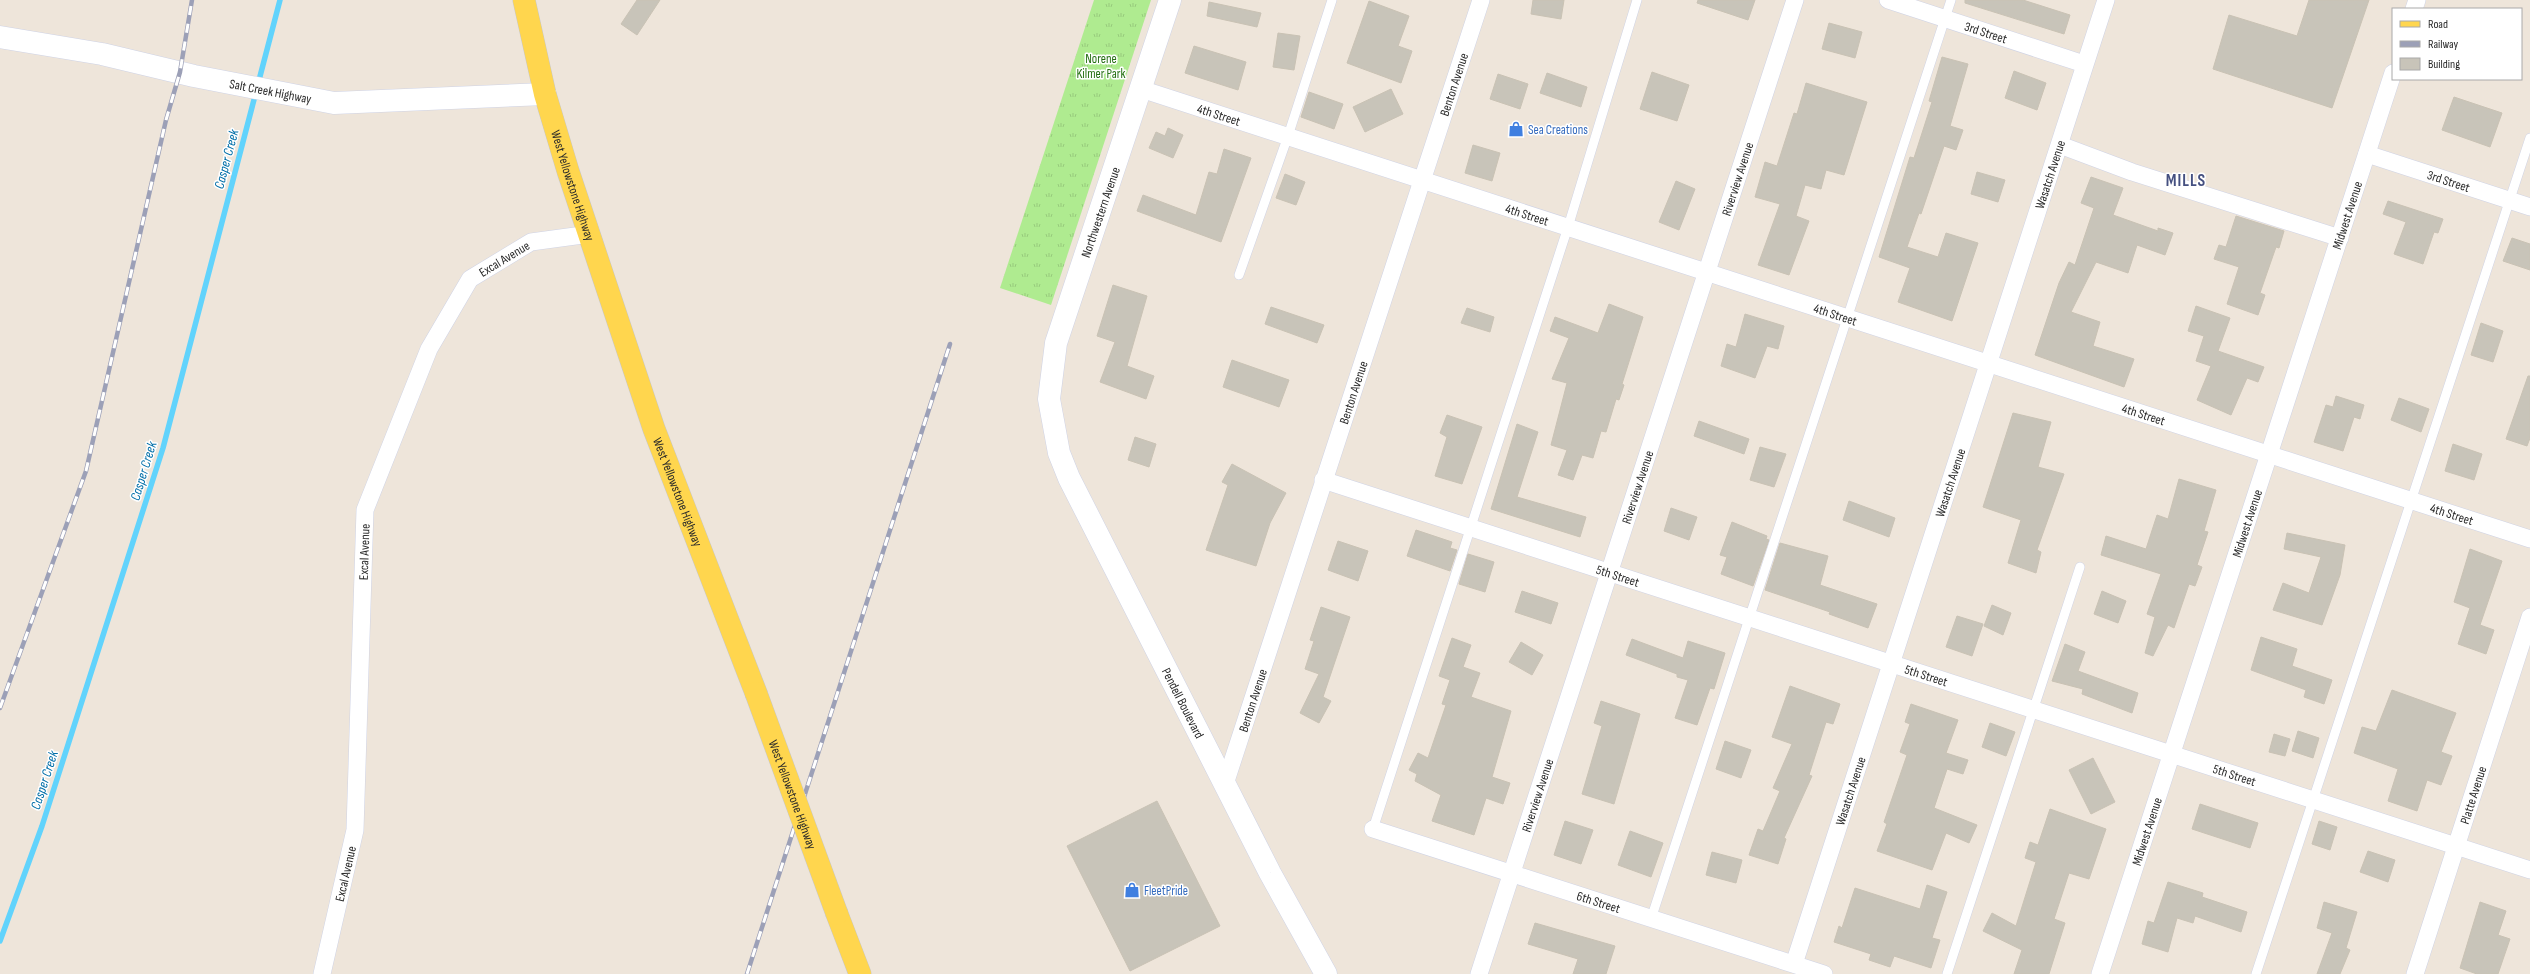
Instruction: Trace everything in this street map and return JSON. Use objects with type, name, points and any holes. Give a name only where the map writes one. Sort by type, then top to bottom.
[{"type":"main road","name":"West Yellowstone Highway","points":[[524,0],[545,94],[654,429],[756,694],[860,974]]},
{"type":"street","name":"Northwestern Avenue","points":[[1053,427],[1049,399],[1056,343],[1170,0]]},
{"type":"street","name":"Benton Avenue","points":[[1225,784],[1323,480],[1481,0]]},
{"type":"street","name":"Riverview Avenue","points":[[1479,974],[1708,273],[1795,0]]},
{"type":"street","name":"3rd Street","points":[[1888,0],[2084,64]]},
{"type":"street","name":"Wasatch Avenue","points":[[1794,964],[2060,145],[2084,64],[2106,0]]},
{"type":"street","name":"Salt Creek Highway","points":[[0,37],[102,54],[194,76],[334,103],[545,94]]},
{"type":"street","name":"Midwest Avenue","points":[[2100,974],[2392,76]]},
{"type":"street","name":"4th Street","points":[[1141,88],[2530,540]]},
{"type":"street","points":[[2060,145],[2132,172],[2340,238]]},
{"type":"street","name":"3rd Street","points":[[2367,154],[2530,207]]},
{"type":"street","name":"Excal Avenue","points":[[322,974],[355,830],[365,510],[429,349],[470,279],[531,242],[590,234]]},
{"type":"street","name":"Pendell Boulevard","points":[[1053,427],[1059,453],[1069,478],[1270,873],[1326,974]]},
{"type":"street","name":"5th Street","points":[[1323,480],[2530,870]]},
{"type":"street","name":"Platte Avenue","points":[[2415,974],[2530,617]]},
{"type":"street","name":"6th Street","points":[[1373,829],[1512,875],[1824,974]]},
{"type":"lane","points":[[1239,275],[1288,136],[1332,0]]},
{"type":"lane","points":[[1373,829],[1568,227],[1637,0]]},
{"type":"lane","points":[[1651,919],[1950,0]]},
{"type":"lane","points":[[2256,974],[2530,138]]},
{"type":"lane","points":[[1947,974],[2080,567]]},
{"type":"green space","name":"Norene Kilmer Park","points":[[1094,0],[1151,0],[1051,305],[1000,288]]},
{"type":"building","points":[[637,0],[660,0],[637,35],[621,24]]},
{"type":"building","points":[[1533,0],[1564,0],[1561,19],[1531,14]]},
{"type":"building","points":[[1698,0],[1755,0],[1748,20],[1697,3]]},
{"type":"building","points":[[1965,0],[2023,0],[2070,15],[2064,34],[1965,3]]},
{"type":"building","points":[[2309,0],[2369,0],[2332,108],[2213,69],[2229,15],[2297,36]]},
{"type":"building","points":[[1369,1],[1409,16],[1398,46],[1412,51],[1401,83],[1347,63]]},
{"type":"building","points":[[1209,2],[1261,13],[1257,27],[1207,16]]},
{"type":"building","points":[[1829,23],[1862,32],[1855,58],[1822,49]]},
{"type":"building","points":[[1278,33],[1300,36],[1294,70],[1273,67]]},
{"type":"building","points":[[1194,46],[1246,62],[1238,90],[1185,73]]},
{"type":"building","points":[[1942,57],[1968,64],[1950,126],[1963,130],[1956,150],[1944,146],[1921,214],[1919,213],[1907,247],[1938,257],[1946,233],[1978,243],[1952,321],[1898,302],[1910,268],[1879,257],[1910,157],[1914,158],[1932,102],[1929,101]]},
{"type":"building","points":[[2014,71],[2046,83],[2037,110],[2005,98]]},
{"type":"building","points":[[1652,72],[1689,85],[1677,121],[1640,109]]},
{"type":"building","points":[[1547,73],[1587,87],[1581,107],[1540,93]]},
{"type":"building","points":[[1498,74],[1528,84],[1520,109],[1490,99]]},
{"type":"building","points":[[1806,83],[1867,102],[1844,175],[1826,170],[1821,189],[1805,185],[1796,216],[1809,221],[1789,275],[1758,265],[1780,204],[1755,197],[1765,162],[1777,166],[1794,113],[1797,114]]},
{"type":"building","points":[[1391,89],[1403,114],[1365,132],[1353,107]]},
{"type":"building","points":[[1309,92],[1343,104],[1334,129],[1301,117]]},
{"type":"building","points":[[2454,97],[2502,113],[2490,147],[2442,130]]},
{"type":"building","points":[[1168,128],[1183,135],[1173,158],[1149,148],[1156,132],[1165,136]]},
{"type":"building","points":[[1473,145],[1500,153],[1492,181],[1465,173]]},
{"type":"building","points":[[1224,149],[1251,158],[1221,242],[1137,211],[1143,195],[1196,215],[1209,172],[1217,174]]},
{"type":"building","points":[[1977,172],[2005,180],[1998,202],[1971,194]]},
{"type":"building","points":[[1285,174],[1305,182],[1296,205],[1276,198]]},
{"type":"building","points":[[2091,177],[2123,188],[2113,215],[2158,231],[2158,228],[2173,233],[2165,255],[2137,245],[2128,273],[2096,262],[2071,312],[2100,322],[2093,346],[2134,359],[2124,387],[2035,355],[2059,283],[2069,262],[2075,265],[2094,208],[2081,203]]},
{"type":"building","points":[[1676,181],[1695,189],[1679,230],[1659,222]]},
{"type":"building","points":[[2388,201],[2443,219],[2438,233],[2434,232],[2423,264],[2394,254],[2406,222],[2383,214]]},
{"type":"building","points":[[2236,216],[2284,231],[2279,248],[2276,247],[2260,293],[2265,295],[2258,315],[2227,304],[2239,267],[2214,259],[2219,245],[2226,247]]},
{"type":"building","points":[[2512,238],[2530,244],[2530,270],[2503,261]]},
{"type":"building","points":[[1113,285],[1147,296],[1127,366],[1154,376],[1146,399],[1100,382],[1115,342],[1097,336]]},
{"type":"building","points":[[1609,304],[1643,317],[1622,384],[1624,385],[1619,400],[1616,399],[1606,432],[1601,431],[1593,458],[1582,455],[1573,480],[1558,475],[1567,450],[1551,445],[1567,383],[1552,379],[1569,338],[1550,331],[1555,317],[1598,333]]},
{"type":"building","points":[[2196,306],[2230,318],[2218,351],[2264,367],[2258,382],[2247,378],[2231,415],[2197,400],[2211,366],[2196,361],[2204,336],[2188,331]]},
{"type":"building","points":[[1271,307],[1324,325],[1317,343],[1265,324]]},
{"type":"building","points":[[1467,308],[1494,317],[1490,332],[1461,323]]},
{"type":"building","points":[[1745,314],[1784,326],[1778,349],[1767,346],[1755,378],[1721,366],[1727,344],[1736,347]]},
{"type":"building","points":[[2481,323],[2503,331],[2493,362],[2471,355]]},
{"type":"building","points":[[1232,360],[1289,380],[1279,407],[1223,387]]},
{"type":"building","points":[[2528,376],[2530,376],[2530,438],[2527,446],[2506,439]]},
{"type":"building","points":[[2336,396],[2364,405],[2360,419],[2354,417],[2343,451],[2314,442],[2326,405],[2333,407]]},
{"type":"building","points":[[2399,398],[2429,409],[2421,432],[2391,420]]},
{"type":"building","points":[[2013,413],[2051,422],[2038,467],[2064,474],[2037,550],[2041,552],[2036,573],[2008,563],[2021,520],[1983,507]]},
{"type":"building","points":[[1447,415],[1482,427],[1462,484],[1435,476],[1447,437],[1440,433]]},
{"type":"building","points":[[1699,421],[1749,439],[1744,454],[1694,436]]},
{"type":"building","points":[[1517,424],[1538,432],[1517,497],[1586,517],[1580,537],[1491,509]]},
{"type":"building","points":[[1135,437],[1156,444],[1149,467],[1128,460]]},
{"type":"building","points":[[2453,444],[2482,454],[2474,480],[2445,471]]},
{"type":"building","points":[[1760,447],[1786,454],[1774,487],[1750,480]]},
{"type":"building","points":[[1232,464],[1286,493],[1270,523],[1256,566],[1206,550],[1228,485],[1222,482]]},
{"type":"building","points":[[2179,479],[2216,490],[2204,531],[2208,532],[2197,565],[2202,567],[2195,586],[2189,584],[2174,628],[2168,625],[2153,656],[2145,653],[2155,617],[2147,614],[2161,574],[2101,555],[2106,536],[2146,549],[2157,515],[2168,519]]},
{"type":"building","points":[[1849,501],[1895,518],[1889,537],[1843,520]]},
{"type":"building","points":[[1671,508],[1697,517],[1689,540],[1664,531]]},
{"type":"building","points":[[1732,522],[1767,536],[1766,539],[1769,540],[1753,586],[1721,574],[1727,557],[1720,555]]},
{"type":"building","points":[[1416,530],[1452,542],[1450,548],[1457,550],[1450,571],[1407,556]]},
{"type":"building","points":[[2287,533],[2345,545],[2340,575],[2322,625],[2273,610],[2283,583],[2309,593],[2321,557],[2284,549]]},
{"type":"building","points":[[1338,541],[1368,551],[1358,581],[1328,570]]},
{"type":"building","points":[[1780,543],[1828,556],[1820,585],[1877,604],[1868,628],[1829,614],[1830,612],[1765,590]]},
{"type":"building","points":[[2470,549],[2502,561],[2480,625],[2494,630],[2486,654],[2458,644],[2470,608],[2454,602]]},
{"type":"building","points":[[1468,554],[1494,562],[1485,592],[1459,584]]},
{"type":"building","points":[[1522,591],[1558,603],[1551,624],[1515,612]]},
{"type":"building","points":[[2102,591],[2126,601],[2118,623],[2094,614]]},
{"type":"building","points":[[1992,605],[2011,613],[2003,635],[1984,626]]},
{"type":"building","points":[[1321,607],[1350,617],[1323,697],[1331,701],[1319,723],[1300,713],[1319,674],[1305,669],[1314,641],[1310,640]]},
{"type":"building","points":[[1957,616],[1983,624],[1972,656],[1946,647]]},
{"type":"building","points":[[2261,637],[2297,649],[2292,666],[2332,680],[2324,704],[2304,697],[2306,690],[2251,670]]},
{"type":"building","points":[[1452,638],[1471,645],[1463,667],[1480,673],[1471,697],[1511,711],[1492,777],[1510,783],[1503,804],[1486,798],[1474,835],[1432,821],[1441,795],[1415,781],[1417,774],[1409,770],[1418,753],[1428,758],[1446,705],[1442,704],[1450,680],[1439,676]]},
{"type":"building","points":[[1632,639],[1683,658],[1688,641],[1725,653],[1714,689],[1710,688],[1697,725],[1675,718],[1688,680],[1677,677],[1677,674],[1626,655]]},
{"type":"building","points":[[1521,642],[1543,655],[1532,675],[1509,662]]},
{"type":"building","points":[[2065,644],[2085,652],[2078,671],[2138,693],[2132,713],[2082,694],[2083,689],[2052,681]]},
{"type":"building","points":[[1790,686],[1840,704],[1833,724],[1826,722],[1809,775],[1812,776],[1784,838],[1786,839],[1778,864],[1749,855],[1758,829],[1763,831],[1780,791],[1773,788],[1792,744],[1772,737]]},
{"type":"building","points":[[2392,690],[2456,713],[2441,752],[2452,756],[2441,785],[2427,780],[2417,811],[2388,801],[2398,769],[2354,753],[2362,727],[2376,731]]},
{"type":"building","points":[[1601,701],[1640,714],[1614,804],[1582,794],[1602,726],[1594,723]]},
{"type":"building","points":[[1911,704],[1958,720],[1946,753],[1968,760],[1963,774],[1947,769],[1934,808],[1977,825],[1969,843],[1946,833],[1932,870],[1877,851],[1887,824],[1884,822],[1907,755],[1900,752],[1910,724],[1905,722]]},
{"type":"building","points":[[1990,723],[2015,732],[2006,756],[1982,747]]},
{"type":"building","points":[[2298,731],[2319,738],[2313,758],[2292,751]]},
{"type":"building","points":[[2274,734],[2290,739],[2285,756],[2269,752]]},
{"type":"building","points":[[1725,741],[1751,750],[1741,778],[1716,769]]},
{"type":"building","points":[[2093,758],[2115,802],[2091,814],[2069,770]]},
{"type":"building","points":[[1157,801],[1220,926],[1130,971],[1067,846]]},
{"type":"building","points":[[2200,804],[2258,823],[2250,848],[2192,829]]},
{"type":"building","points":[[2050,809],[2106,829],[2089,879],[2069,873],[2054,919],[2065,923],[2049,974],[2014,974],[2022,950],[1983,931],[1992,913],[2016,926],[2036,862],[2025,858],[2030,842],[2038,845]]},
{"type":"building","points":[[1565,821],[1593,830],[1581,864],[1554,855]]},
{"type":"building","points":[[2319,821],[2337,827],[2330,850],[2312,844]]},
{"type":"building","points":[[1630,831],[1663,843],[1651,877],[1618,865]]},
{"type":"building","points":[[2368,851],[2395,860],[2388,882],[2360,872]]},
{"type":"building","points":[[1712,852],[1742,860],[1736,883],[1706,875]]},
{"type":"building","points":[[2168,882],[2203,893],[2202,897],[2247,912],[2241,932],[2195,916],[2193,923],[2177,918],[2168,952],[2142,944],[2148,921],[2154,923]]},
{"type":"building","points":[[1927,885],[1947,892],[1932,938],[1940,940],[1931,968],[1894,956],[1890,967],[1869,960],[1871,954],[1834,942],[1839,926],[1842,928],[1855,888],[1920,909]]},
{"type":"building","points":[[2324,902],[2357,912],[2346,948],[2350,950],[2340,974],[2317,974],[2332,933],[2317,928]]},
{"type":"building","points":[[2480,902],[2506,911],[2498,935],[2510,939],[2498,974],[2477,974],[2460,968]]},
{"type":"building","points":[[1535,923],[1615,946],[1606,974],[1573,974],[1578,959],[1528,944]]},
{"type":"waterway","name":"Casper Creek","points":[[258,84],[280,0]]},
{"type":"waterway","name":"Casper Creek","points":[[0,941],[42,826],[163,448],[256,92]]},
{"type":"railway","points":[[0,708],[86,471],[166,120],[180,72],[192,0]]},
{"type":"railway","points":[[747,974],[950,344]]},
{"type":"place","name":"Sea Creations","points":[[1516,129]]},
{"type":"place","name":"FleetPride","points":[[1132,890]]},
{"type":"district","name":"MILLS","points":[[2186,180]]}]
